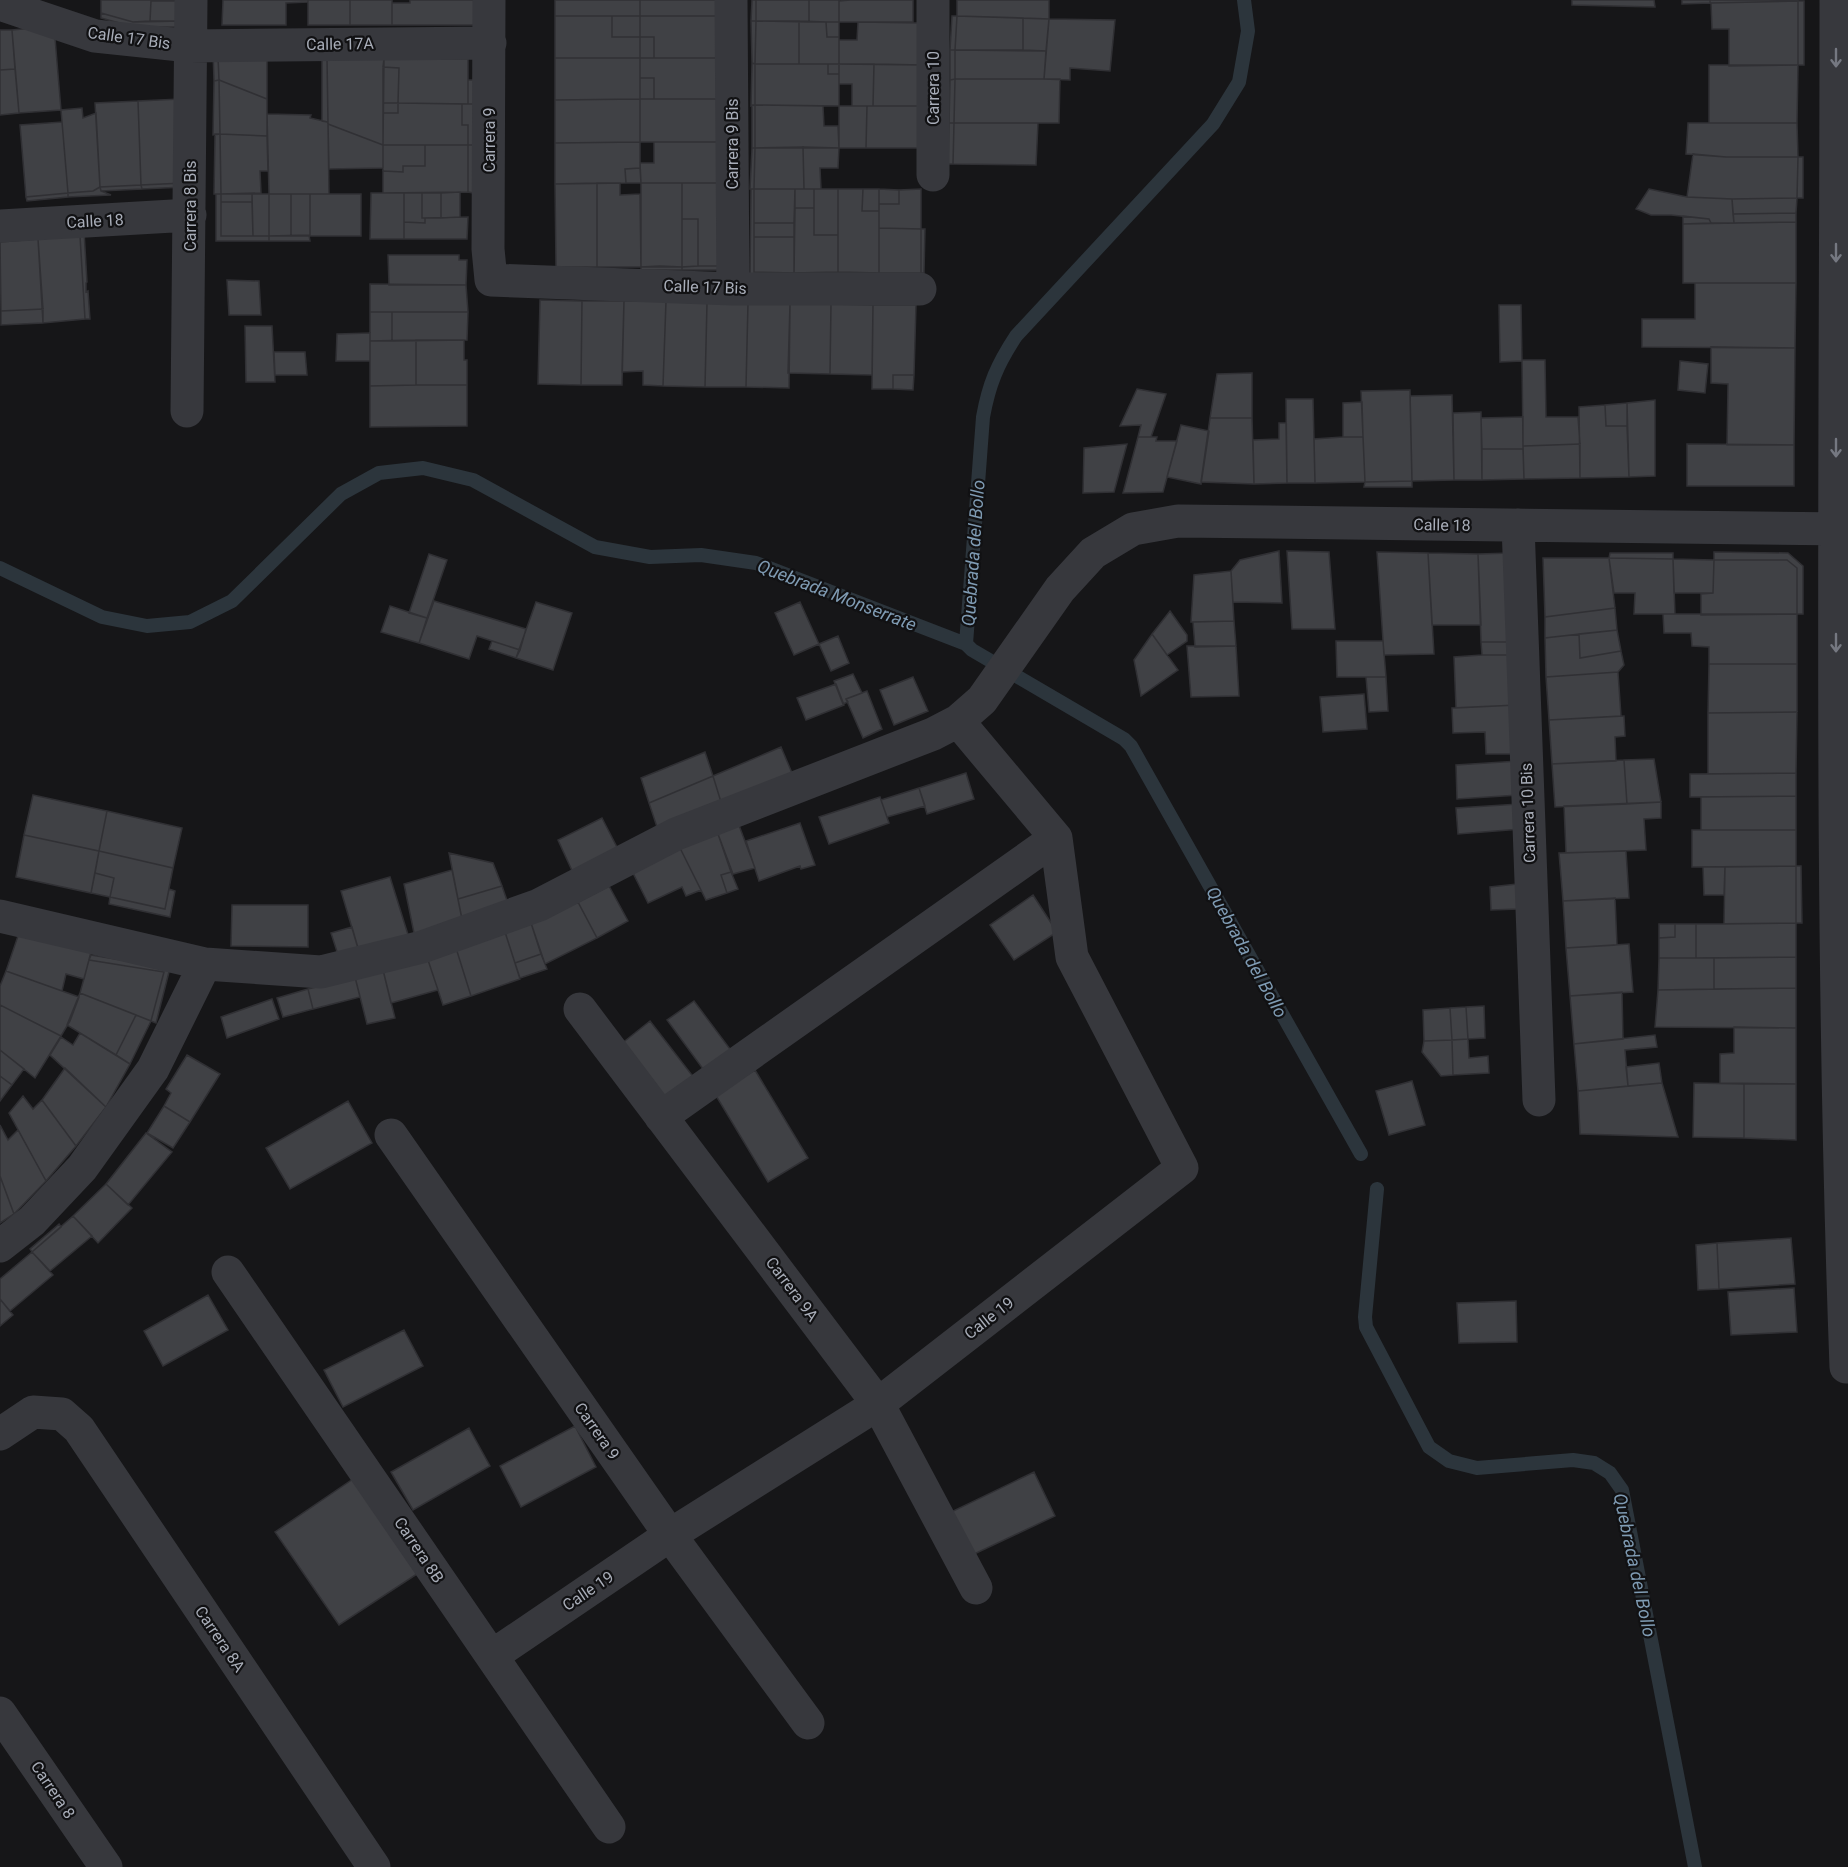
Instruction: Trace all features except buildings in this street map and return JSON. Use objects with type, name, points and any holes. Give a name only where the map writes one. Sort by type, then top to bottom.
[{"type":"street","name":"Carrera 8 Bis","points":[[187,411],[191,0]]},
{"type":"street","name":"Carrera 9","points":[[489,0],[488,249],[490,280]]},
{"type":"street","name":"Carrera 9 Bis","points":[[731,0],[734,289]]},
{"type":"street","name":"Carrera 10","points":[[933,0],[933,175]]},
{"type":"street","points":[[1836,0],[1842,416],[1845,1367]]},
{"type":"street","name":"Calle 17 Bis","points":[[0,4],[95,36],[190,46]]},
{"type":"street","name":"Calle 17A","points":[[190,46],[489,43]]},
{"type":"street","name":"Calle 18","points":[[0,226],[190,215]]},
{"type":"street","name":"Calle 17 Bis","points":[[490,280],[734,289],[920,289]]},
{"type":"street","name":"Calle 18","points":[[970,710],[1060,589],[1093,553],[1133,529],[1178,521],[1842,529]]},
{"type":"street","name":"Carrera 10 Bis","points":[[1518,525],[1539,1100]]},
{"type":"street","points":[[0,916],[205,964],[321,972],[422,947],[538,905],[676,834],[933,734],[970,710],[1056,838],[661,1117]]},
{"type":"street","name":"Calle 19","points":[[492,1656],[670,1535],[878,1404],[1182,1168],[1072,957],[1056,838]]},
{"type":"street","points":[[0,1246],[32,1221],[82,1168],[153,1069],[205,964]]},
{"type":"street","name":"Carrera 9A","points":[[580,1009],[878,1404],[976,1588]]},
{"type":"street","name":"Carrera 9","points":[[391,1135],[670,1535],[808,1723]]},
{"type":"street","name":"Carrera 8B","points":[[228,1272],[609,1827]]},
{"type":"street","name":"Carrera 8A","points":[[0,1434],[33,1412],[62,1414],[79,1429],[374,1867]]},
{"type":"street","name":"Carrera 8","points":[[0,1713],[106,1867]]},
{"type":"waterway","name":"Quebrada del Bollo","points":[[1244,0],[1248,31],[1239,82],[1213,124],[1016,336],[995,375],[983,417],[966,644],[972,650],[1124,739],[1131,746],[1361,1154]]},
{"type":"waterway","name":"Quebrada Monserrate","points":[[0,568],[102,617],[147,626],[190,622],[232,601],[341,494],[379,473],[423,468],[473,480],[595,547],[650,557],[701,555],[756,563],[966,644]]},
{"type":"waterway","name":"Quebrada del Bollo","points":[[1377,1189],[1366,1327],[1429,1447],[1449,1461],[1477,1468],[1573,1460],[1594,1463],[1610,1473],[1622,1490],[1695,1867]]}]
